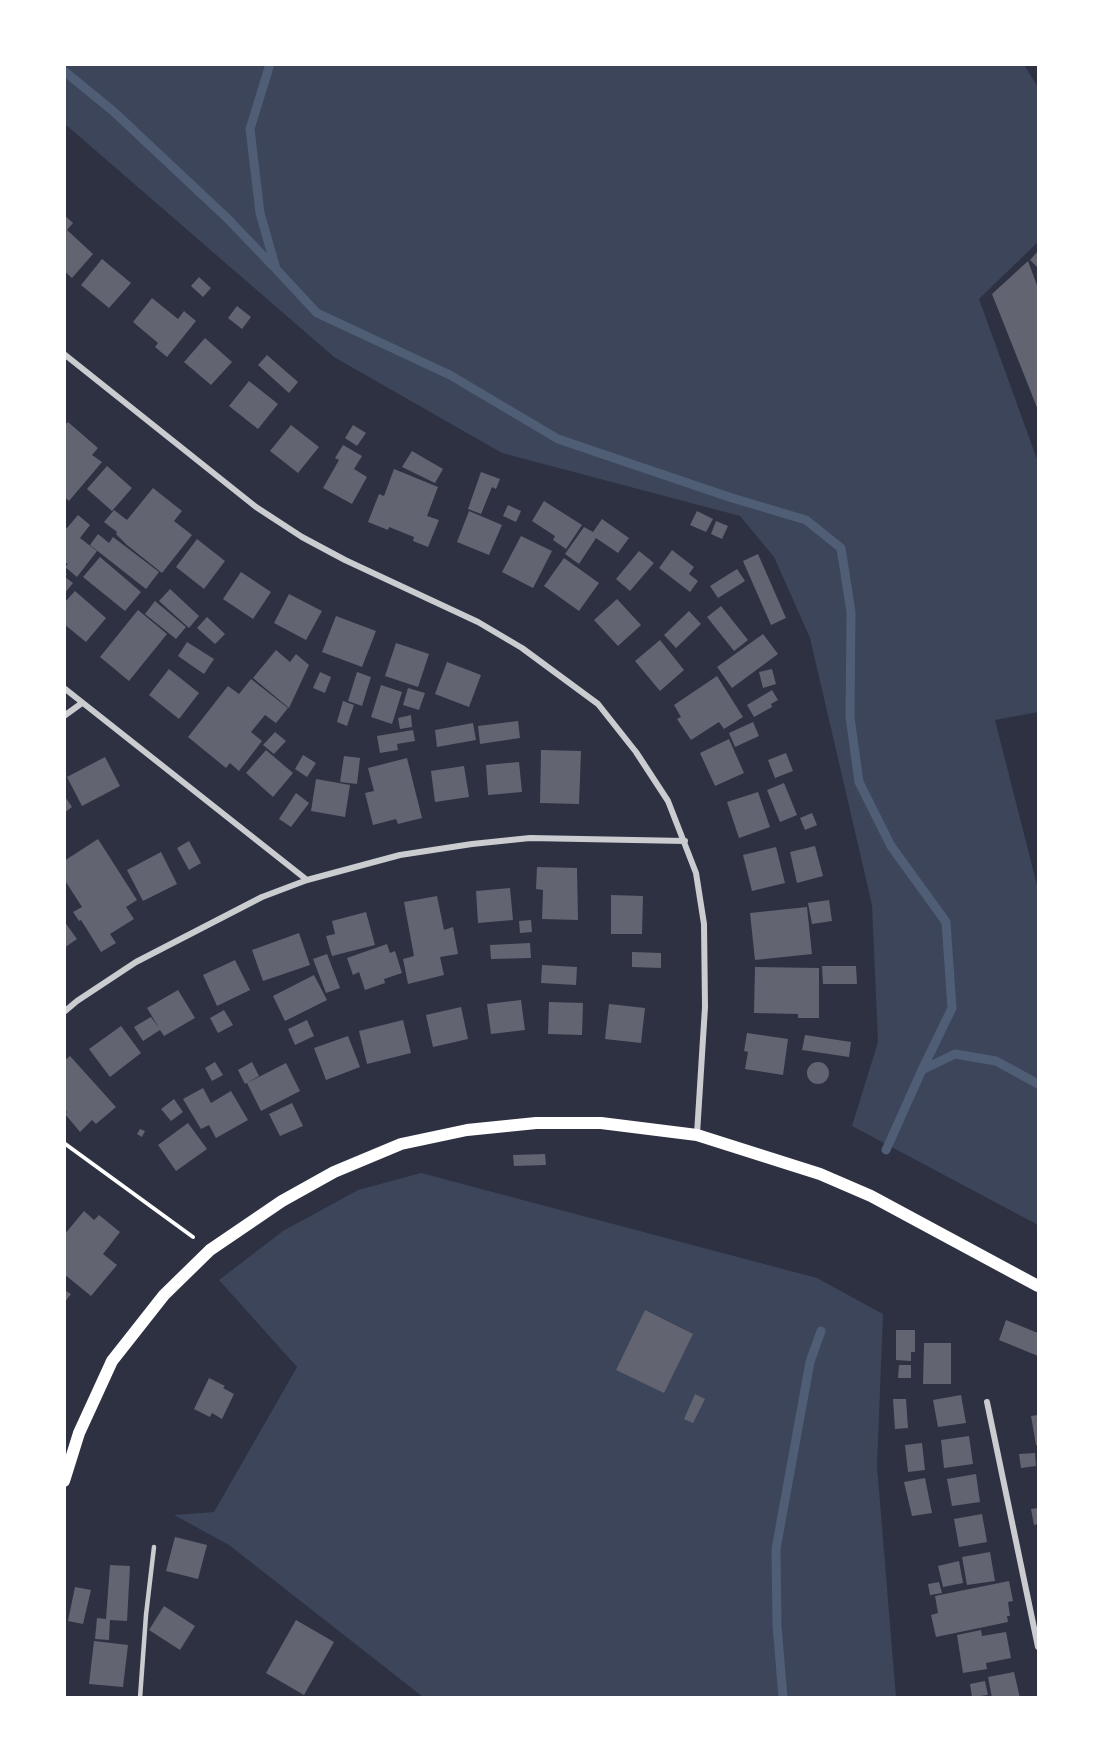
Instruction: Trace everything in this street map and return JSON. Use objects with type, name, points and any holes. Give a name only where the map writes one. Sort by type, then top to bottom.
[{"type":"main road","points":[[64,1480],[79,1433],[112,1362],[164,1295],[210,1250],[274,1206],[334,1172],[401,1144],[467,1130],[536,1122],[601,1123],[697,1135],[820,1174],[861,1192],[1038,1286]]},
{"type":"street","points":[[64,354],[256,507],[345,561],[478,622],[522,648],[598,704],[636,752],[668,801],[696,873],[704,924],[705,1007],[697,1135]]},
{"type":"street","points":[[64,688],[307,880]]},
{"type":"street","points":[[64,716],[82,703]]},
{"type":"street","points":[[64,1012],[76,1001],[156,951],[262,897],[307,880],[400,855],[530,838],[685,841]]},
{"type":"street","points":[[987,1402],[1038,1647]]},
{"type":"lane","points":[[141,1698],[146,1615],[154,1547]]},
{"type":"path","points":[[64,1143],[210,1250]]},
{"type":"shaded area","points":[[65,64],[1024,65],[1038,87],[1038,242],[979,299],[1038,462],[1038,712],[995,720],[1038,889],[1038,1225],[852,1126],[878,1042],[872,905],[810,638],[774,557],[740,516],[502,453],[334,357],[65,124]]},
{"type":"shaded area","points":[[421,1173],[817,1278],[883,1314],[877,1466],[896,1697],[423,1697],[229,1545],[174,1515],[214,1512],[297,1367],[219,1280],[283,1231],[358,1190]]},
{"type":"building","points":[[64,215],[73,223],[67,230],[93,254],[72,278],[64,271]]},
{"type":"building","points":[[1038,251],[1038,268],[1030,260]]},
{"type":"building","points":[[102,259],[131,283],[109,308],[81,285]]},
{"type":"building","points":[[1028,261],[1038,288],[1038,410],[992,294]]},
{"type":"building","points":[[199,277],[211,288],[203,297],[191,286]]},
{"type":"building","points":[[152,298],[178,319],[184,311],[196,321],[167,357],[155,347],[158,343],[133,322]]},
{"type":"building","points":[[237,306],[251,317],[242,329],[228,318]]},
{"type":"building","points":[[205,338],[232,362],[211,385],[184,362]]},
{"type":"building","points":[[267,355],[298,382],[289,393],[258,365]]},
{"type":"building","points":[[249,381],[278,404],[258,429],[229,406]]},
{"type":"building","points":[[68,422],[98,448],[92,455],[102,462],[69,501],[64,497],[64,426]]},
{"type":"building","points":[[291,425],[319,447],[298,473],[270,451]]},
{"type":"building","points":[[353,425],[366,433],[357,446],[345,438]]},
{"type":"building","points":[[343,445],[362,456],[354,469],[367,477],[352,504],[323,488],[339,460],[335,458]]},
{"type":"building","points":[[412,451],[443,469],[435,483],[402,467]]},
{"type":"building","points":[[107,466],[132,488],[112,511],[87,489]]},
{"type":"building","points":[[394,469],[438,487],[427,516],[439,520],[428,547],[413,541],[414,537],[368,522],[379,494],[384,496]]},
{"type":"building","points":[[481,472],[500,479],[496,489],[492,487],[481,514],[468,509]]},
{"type":"building","points":[[153,488],[182,511],[174,521],[192,535],[162,573],[127,545],[116,534],[117,532],[104,522],[114,510],[127,520]]},
{"type":"building","points":[[544,501],[582,525],[566,549],[553,540],[555,536],[532,521]]},
{"type":"building","points":[[508,505],[521,511],[516,522],[503,516]]},
{"type":"building","points":[[469,511],[502,525],[489,555],[457,542]]},
{"type":"building","points":[[697,511],[713,519],[706,532],[690,525]]},
{"type":"building","points":[[78,515],[90,525],[80,538],[97,551],[77,577],[65,567],[68,564],[64,562],[64,526],[67,528]]},
{"type":"building","points":[[602,519],[629,538],[618,553],[596,538],[579,564],[565,554],[584,527],[593,532]]},
{"type":"building","points":[[716,521],[728,526],[722,539],[711,534]]},
{"type":"building","points":[[98,534],[109,543],[113,537],[159,572],[146,589],[90,545]]},
{"type":"building","points":[[521,536],[552,551],[533,588],[502,572]]},
{"type":"building","points":[[197,539],[225,561],[204,589],[176,567]]},
{"type":"building","points":[[672,550],[694,567],[689,574],[698,581],[690,592],[659,568]]},
{"type":"building","points":[[639,551],[654,563],[630,591],[616,579]]},
{"type":"building","points":[[758,554],[786,618],[771,625],[743,561]]},
{"type":"building","points":[[100,557],[141,592],[125,611],[83,577]]},
{"type":"building","points":[[564,558],[599,583],[579,611],[544,586]]},
{"type":"building","points":[[737,569],[745,581],[718,598],[710,586]]},
{"type":"building","points":[[64,572],[67,574],[65,577],[73,583],[64,594]]},
{"type":"building","points":[[241,572],[271,592],[253,619],[223,599]]},
{"type":"building","points":[[170,589],[199,616],[189,628],[159,601]]},
{"type":"building","points":[[75,591],[106,618],[86,642],[64,624],[64,603]]},
{"type":"building","points":[[289,594],[322,611],[306,640],[274,623]]},
{"type":"building","points":[[617,599],[641,625],[618,646],[594,620]]},
{"type":"building","points":[[155,601],[186,627],[176,639],[145,614]]},
{"type":"building","points":[[721,606],[748,640],[734,651],[707,617]]},
{"type":"building","points":[[138,610],[167,634],[129,681],[100,657]]},
{"type":"building","points":[[689,611],[701,624],[676,648],[664,635]]},
{"type":"building","points":[[336,616],[376,631],[362,667],[322,652]]},
{"type":"building","points":[[207,617],[225,634],[215,644],[197,628]]},
{"type":"building","points":[[763,634],[778,654],[732,688],[717,667]]},
{"type":"building","points":[[660,640],[684,670],[660,691],[635,661]]},
{"type":"building","points":[[187,642],[214,659],[204,674],[178,656]]},
{"type":"building","points":[[396,643],[429,654],[418,687],[385,676]]},
{"type":"building","points":[[276,650],[290,662],[296,654],[309,665],[289,708],[253,678]]},
{"type":"building","points":[[447,662],[481,675],[469,707],[435,694]]},
{"type":"building","points":[[169,669],[199,693],[179,719],[149,695]]},
{"type":"building","points":[[772,669],[776,684],[763,688],[759,672]]},
{"type":"building","points":[[320,672],[331,677],[325,693],[313,688]]},
{"type":"building","points":[[357,672],[371,677],[362,706],[348,701]]},
{"type":"building","points":[[717,676],[743,717],[724,729],[719,722],[691,740],[677,719],[681,717],[674,705]]},
{"type":"building","points":[[251,679],[288,708],[276,723],[265,715],[251,732],[262,741],[239,771],[230,763],[226,768],[188,737],[228,686],[239,694]]},
{"type":"building","points":[[381,685],[402,692],[392,724],[371,717]]},
{"type":"building","points":[[408,688],[425,693],[419,710],[403,705]]},
{"type":"building","points":[[772,690],[778,700],[771,704],[772,707],[754,717],[747,705]]},
{"type":"building","points":[[343,701],[354,705],[347,726],[337,722]]},
{"type":"building","points":[[411,715],[412,727],[400,729],[398,718]]},
{"type":"building","points":[[518,721],[520,738],[480,744],[478,726]]},
{"type":"building","points":[[753,722],[759,736],[735,747],[729,733]]},
{"type":"building","points":[[473,723],[476,740],[437,747],[435,730]]},
{"type":"building","points":[[413,730],[415,741],[397,744],[398,750],[380,753],[377,736]]},
{"type":"building","points":[[275,732],[286,741],[274,754],[263,745]]},
{"type":"building","points":[[729,739],[744,773],[715,786],[700,753]]},
{"type":"building","points":[[266,750],[293,773],[273,797],[246,773]]},
{"type":"building","points":[[541,750],[581,751],[579,804],[540,803]]},
{"type":"building","points":[[786,753],[793,771],[775,778],[768,760]]},
{"type":"building","points":[[303,755],[316,763],[307,777],[295,769]]},
{"type":"building","points":[[344,756],[360,758],[357,784],[340,782]]},
{"type":"building","points":[[105,757],[120,786],[82,806],[67,777]]},
{"type":"building","points":[[407,758],[422,818],[398,824],[396,819],[373,825],[365,793],[374,791],[368,768]]},
{"type":"building","points":[[519,762],[522,792],[488,795],[486,765]]},
{"type":"building","points":[[464,766],[469,797],[435,802],[431,771]]},
{"type":"building","points":[[316,779],[350,785],[345,817],[311,811]]},
{"type":"building","points":[[784,783],[797,815],[780,822],[767,790]]},
{"type":"building","points":[[758,792],[770,827],[739,838],[727,802]]},
{"type":"building","points":[[296,793],[309,803],[291,827],[279,819]]},
{"type":"building","points":[[64,795],[72,807],[64,813]]},
{"type":"building","points":[[812,813],[817,825],[805,830],[800,818]]},
{"type":"building","points":[[98,839],[137,900],[126,907],[134,919],[110,934],[116,943],[101,952],[81,920],[79,921],[73,912],[82,907],[64,879],[64,861]]},
{"type":"building","points":[[189,841],[201,863],[189,870],[177,848]]},
{"type":"building","points":[[815,846],[823,876],[797,883],[790,852]]},
{"type":"building","points":[[776,847],[785,883],[752,891],[743,855]]},
{"type":"building","points":[[161,852],[177,884],[143,901],[127,870]]},
{"type":"building","points":[[537,867],[577,868],[578,920],[542,919],[543,890],[536,889]]},
{"type":"building","points":[[510,888],[513,920],[478,923],[476,891]]},
{"type":"building","points":[[611,895],[643,896],[642,934],[611,934]]},
{"type":"building","points":[[437,896],[444,930],[453,927],[458,954],[440,957],[444,975],[408,984],[403,959],[414,956],[404,902]]},
{"type":"building","points":[[829,900],[832,921],[812,924],[808,903]]},
{"type":"building","points":[[807,907],[812,954],[755,960],[750,913]]},
{"type":"building","points":[[366,912],[375,945],[332,956],[326,936],[335,934],[332,921]]},
{"type":"building","points":[[531,920],[532,932],[520,933],[519,921]]},
{"type":"building","points":[[64,921],[77,939],[64,948]]},
{"type":"building","points":[[299,933],[310,965],[263,981],[252,950]]},
{"type":"building","points":[[530,943],[531,958],[491,959],[490,945]]},
{"type":"building","points":[[387,944],[390,953],[395,951],[402,973],[384,979],[385,983],[365,990],[359,972],[353,975],[347,958]]},
{"type":"building","points":[[632,952],[661,953],[661,968],[632,967]]},
{"type":"building","points":[[327,954],[340,988],[326,993],[313,959]]},
{"type":"building","points":[[235,960],[250,990],[217,1006],[203,975]]},
{"type":"building","points":[[542,965],[577,967],[576,985],[541,983]]},
{"type":"building","points":[[822,966],[856,966],[857,984],[823,984]]},
{"type":"building","points":[[755,967],[819,968],[819,1018],[798,1018],[798,1014],[754,1013]]},
{"type":"building","points":[[314,975],[327,1000],[285,1021],[273,996]]},
{"type":"building","points":[[178,990],[195,1018],[164,1036],[160,1030],[143,1041],[134,1027],[151,1017],[159,1028],[147,1008]]},
{"type":"building","points":[[521,1000],[525,1030],[491,1034],[487,1004]]},
{"type":"building","points":[[549,1002],[583,1003],[582,1035],[548,1034]]},
{"type":"building","points":[[609,1004],[645,1008],[641,1043],[605,1039]]},
{"type":"building","points":[[461,1007],[468,1039],[433,1047],[426,1015]]},
{"type":"building","points":[[224,1010],[233,1025],[218,1033],[210,1018]]},
{"type":"building","points":[[307,1020],[314,1036],[295,1045],[288,1029]]},
{"type":"building","points":[[403,1020],[411,1053],[367,1064],[359,1031]]},
{"type":"building","points":[[121,1026],[141,1053],[110,1077],[89,1049]]},
{"type":"building","points":[[747,1033],[788,1039],[783,1075],[745,1069],[748,1052],[744,1051]]},
{"type":"building","points":[[805,1035],[851,1042],[849,1057],[802,1050]]},
{"type":"building","points":[[348,1036],[360,1067],[326,1080],[314,1048]]},
{"type":"building","points":[[70,1056],[116,1107],[96,1124],[92,1120],[80,1132],[65,1114],[67,1112],[64,1108],[64,1061]]},
{"type":"building","points":[[215,1062],[223,1075],[212,1081],[205,1068]]},
{"type":"building","points":[[252,1062],[259,1076],[245,1084],[238,1070]]},
{"type":"building","points":[[814,1062],[822,1062],[829,1069],[829,1077],[822,1084],[814,1084],[807,1077],[807,1069]]},
{"type":"building","points":[[286,1063],[300,1091],[261,1111],[247,1083]]},
{"type":"building","points":[[203,1088],[211,1103],[231,1091],[248,1120],[216,1138],[209,1125],[201,1129],[183,1099]]},
{"type":"building","points":[[174,1099],[183,1112],[171,1121],[161,1109]]},
{"type":"building","points":[[292,1103],[303,1126],[280,1136],[269,1114]]},
{"type":"building","points":[[188,1123],[207,1149],[176,1171],[158,1145]]},
{"type":"building","points":[[140,1129],[145,1131],[142,1137],[137,1134]]},
{"type":"building","points":[[545,1154],[546,1165],[514,1166],[513,1155]]},
{"type":"building","points":[[84,1211],[94,1220],[99,1215],[120,1232],[103,1254],[117,1265],[91,1296],[64,1274],[64,1235]]},
{"type":"building","points":[[64,1290],[71,1294],[64,1303]]},
{"type":"building","points":[[645,1310],[693,1334],[664,1393],[616,1370]]},
{"type":"building","points":[[1006,1320],[1038,1333],[1038,1356],[999,1340]]},
{"type":"building","points":[[896,1330],[915,1330],[915,1352],[911,1352],[911,1361],[896,1360]]},
{"type":"building","points":[[924,1343],[951,1343],[951,1384],[923,1384]]},
{"type":"building","points":[[899,1365],[911,1365],[911,1378],[898,1378]]},
{"type":"building","points":[[209,1378],[225,1386],[223,1388],[234,1394],[222,1419],[212,1413],[210,1417],[194,1409]]},
{"type":"building","points":[[695,1394],[705,1399],[693,1423],[684,1419]]},
{"type":"building","points":[[961,1395],[966,1423],[938,1427],[933,1400]]},
{"type":"building","points":[[893,1399],[906,1399],[908,1428],[895,1429]]},
{"type":"building","points":[[1038,1415],[1038,1445],[1036,1445],[1031,1416]]},
{"type":"building","points":[[969,1436],[973,1464],[944,1468],[941,1440]]},
{"type":"building","points":[[922,1443],[925,1470],[908,1472],[905,1445]]},
{"type":"building","points":[[1035,1453],[1036,1466],[1021,1468],[1019,1454]]},
{"type":"building","points":[[976,1474],[980,1502],[952,1506],[947,1479]]},
{"type":"building","points":[[925,1478],[932,1513],[912,1516],[904,1482]]},
{"type":"building","points":[[1038,1508],[1038,1524],[1034,1525],[1031,1509]]},
{"type":"building","points":[[982,1514],[987,1542],[959,1547],[954,1519]]},
{"type":"building","points":[[175,1537],[207,1545],[198,1579],[166,1571]]},
{"type":"building","points":[[990,1552],[995,1581],[967,1585],[962,1557]]},
{"type":"building","points":[[959,1561],[963,1583],[943,1587],[938,1566]]},
{"type":"building","points":[[110,1565],[130,1566],[127,1621],[110,1620],[109,1640],[95,1639],[97,1618],[106,1619]]},
{"type":"building","points":[[1009,1581],[1013,1601],[1008,1602],[1010,1616],[1007,1616],[1008,1622],[936,1637],[931,1615],[938,1613],[935,1596]]},
{"type":"building","points":[[939,1582],[942,1593],[930,1595],[928,1584]]},
{"type":"building","points":[[75,1587],[91,1590],[83,1624],[68,1621]]},
{"type":"building","points":[[164,1606],[195,1626],[180,1650],[149,1630]]},
{"type":"building","points":[[296,1620],[334,1642],[304,1695],[266,1673]]},
{"type":"building","points":[[981,1630],[982,1636],[1006,1632],[1011,1658],[986,1663],[987,1669],[963,1673],[957,1635]]},
{"type":"building","points":[[94,1641],[128,1645],[123,1687],[89,1684]]},
{"type":"building","points":[[1014,1672],[1020,1698],[992,1698],[988,1677]]},
{"type":"building","points":[[985,1681],[988,1695],[972,1697],[970,1684]]},
{"type":"waterway","points":[[270,64],[250,129],[260,213],[276,269],[317,313],[450,375],[558,439],[729,497],[806,520],[841,548],[851,612],[850,717],[859,782],[891,846],[946,922],[952,1008],[922,1070]]},
{"type":"waterway","points":[[64,71],[113,111],[227,218],[273,266]]},
{"type":"waterway","points":[[886,1150],[922,1070],[955,1054],[996,1061],[1038,1084]]},
{"type":"waterway","points":[[783,1698],[777,1625],[776,1549],[810,1362],[821,1331]]}]
